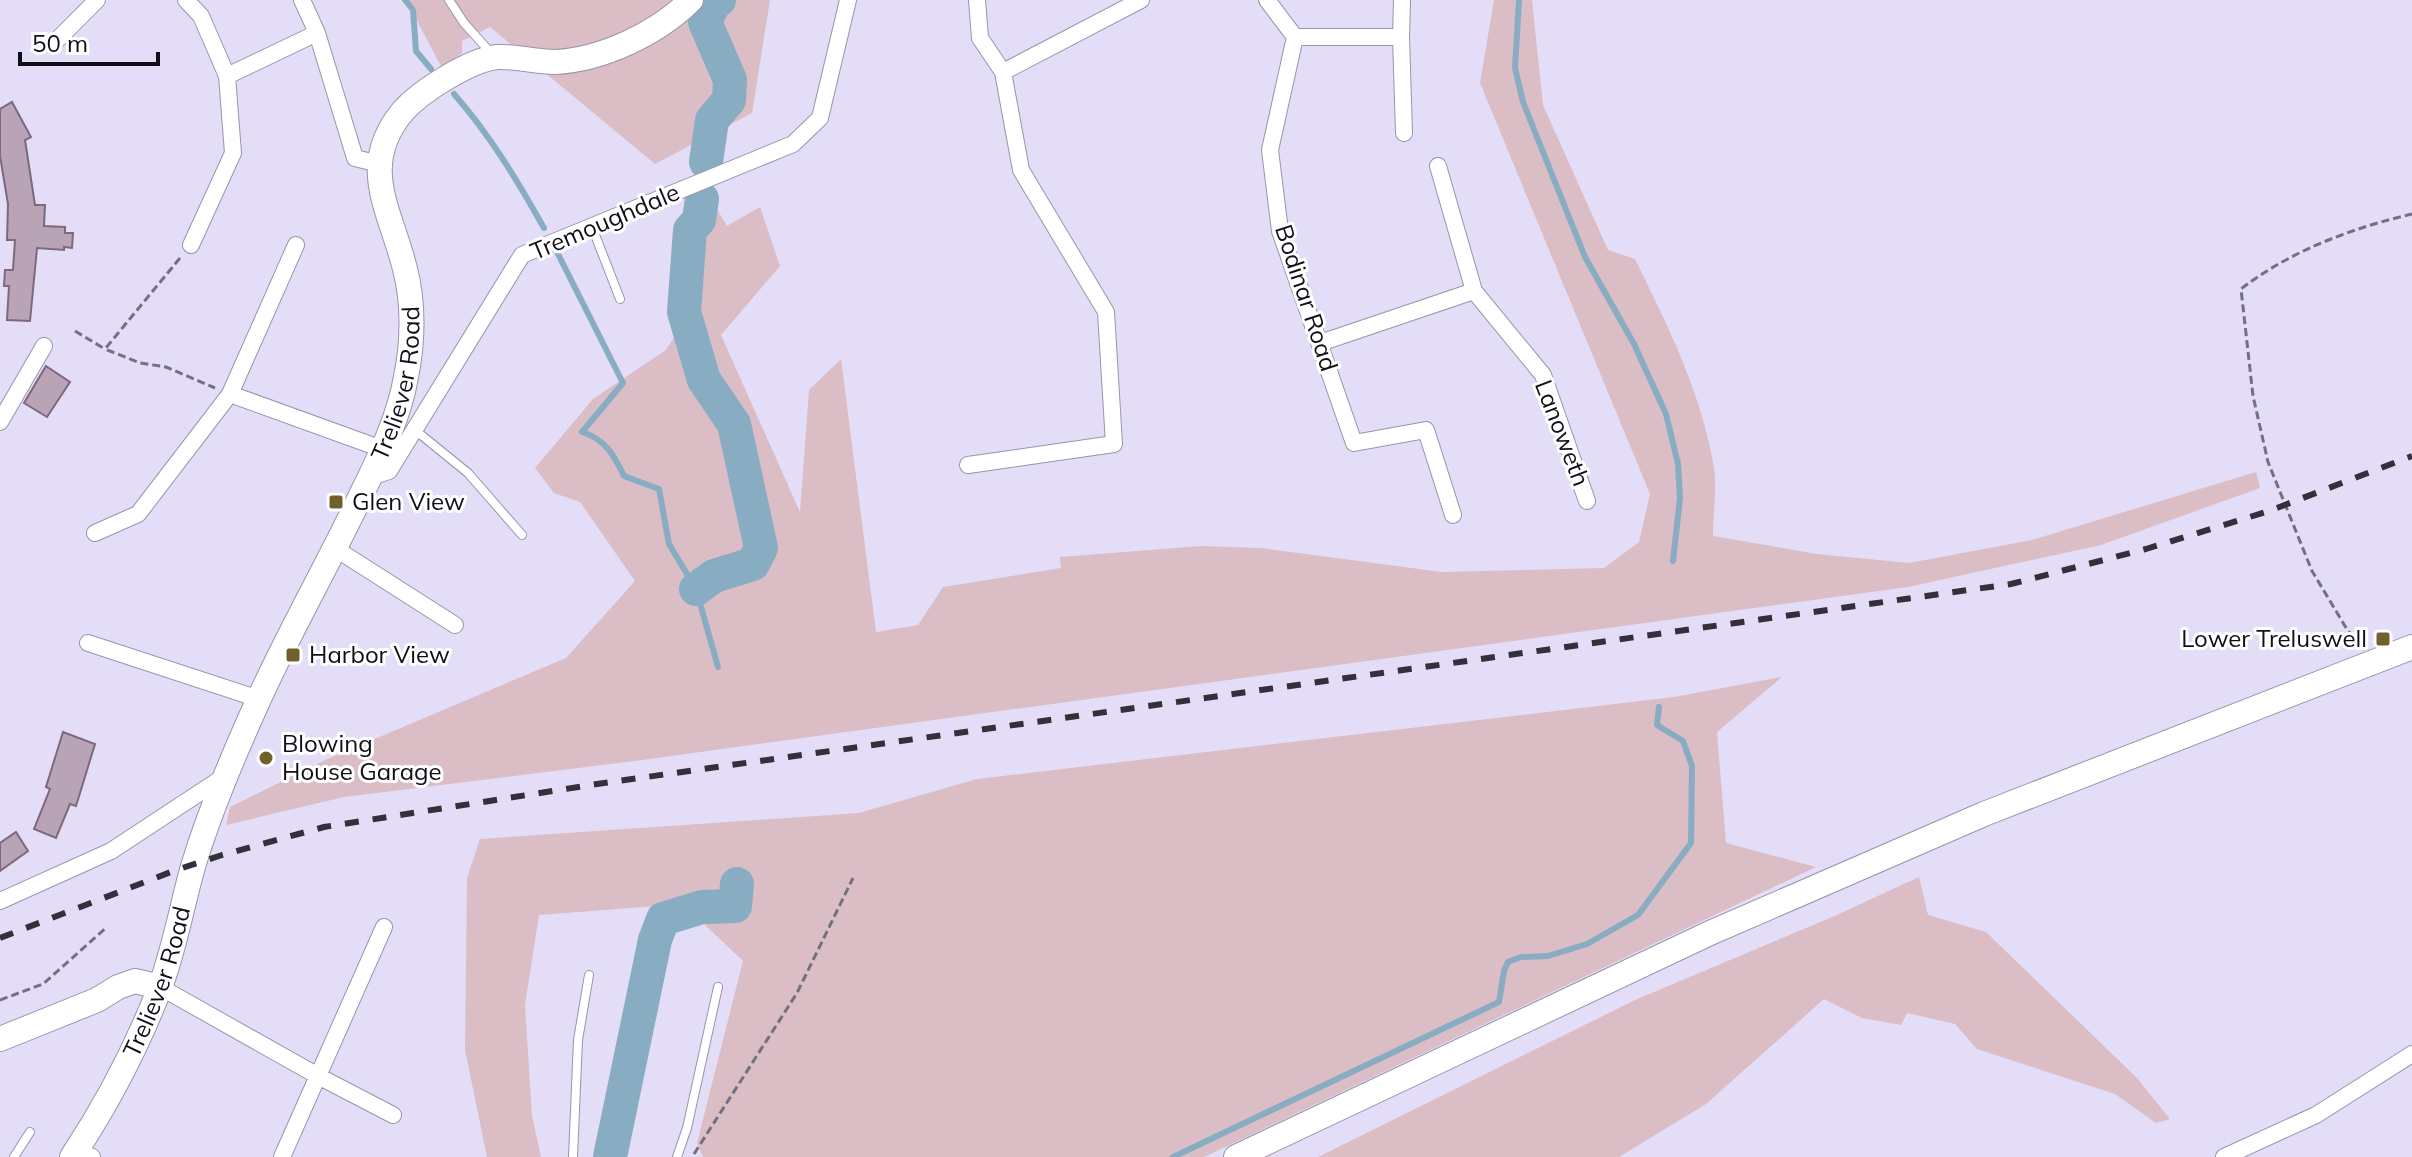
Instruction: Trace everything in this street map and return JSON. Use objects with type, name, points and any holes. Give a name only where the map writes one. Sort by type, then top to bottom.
[{"type":"street","points":[[54,43],[97,0]]},
{"type":"street","points":[[186,0],[201,16],[227,76],[233,153],[191,245]]},
{"type":"street","points":[[302,0],[317,33],[355,158],[379,164]]},
{"type":"street","name":"Treliever Road","points":[[85,1153],[160,987],[209,818],[259,699],[370,477],[406,379],[411,340],[411,303],[405,269],[379,188],[379,164],[386,139],[404,111],[430,89],[465,68],[495,57],[556,62],[615,49],[648,33],[691,0]]},
{"type":"street","name":"Tremoughdale","points":[[370,477],[389,471],[522,255],[793,144],[820,118],[848,0]]},
{"type":"street","points":[[968,465],[1114,444],[1106,312],[1021,170],[1003,72],[980,38],[977,0]]},
{"type":"street","points":[[1003,72],[1141,0]]},
{"type":"street","points":[[1267,0],[1295,37],[1401,37]]},
{"type":"street","points":[[1402,0],[1404,133]]},
{"type":"street","points":[[227,76],[317,33]]},
{"type":"street","name":"Bodinar Road","points":[[1295,37],[1270,150],[1280,231],[1354,443],[1426,430],[1453,515]]},
{"type":"street","name":"Lanoweth","points":[[1438,166],[1474,291],[1543,375],[1587,501]]},
{"type":"street","points":[[95,533],[138,514],[230,394],[296,245]]},
{"type":"street","points":[[1320,343],[1474,291]]},
{"type":"street","points":[[0,422],[44,346]]},
{"type":"street","points":[[230,394],[382,449]]},
{"type":"street","points":[[336,549],[455,625]]},
{"type":"street","points":[[88,643],[259,699]]},
{"type":"street","points":[[1236,1157],[1710,933],[1984,814],[2412,647]]},
{"type":"street","points":[[0,901],[111,851],[227,775]]},
{"type":"street","points":[[282,1157],[384,927]]},
{"type":"street","points":[[0,1039],[97,1000],[135,981],[160,987],[393,1115]]},
{"type":"street","points":[[2224,1157],[2316,1115],[2412,1054]]},
{"type":"lane","points":[[449,0],[464,23],[495,57]]},
{"type":"lane","points":[[592,226],[620,299]]},
{"type":"lane","points":[[414,430],[468,473],[522,535]]},
{"type":"lane","points":[[573,1157],[578,1040],[589,975]]},
{"type":"lane","points":[[677,1157],[687,1128],[718,987]]},
{"type":"lane","points":[[14,1157],[30,1132]]},
{"type":"path","points":[[2376,660],[2348,631],[2312,571],[2268,462],[2253,396],[2241,289],[2267,269],[2366,224],[2412,214]]},
{"type":"path","points":[[105,349],[191,245]]},
{"type":"path","points":[[75,331],[105,349],[140,363],[166,367],[230,394]]},
{"type":"path","points":[[691,1157],[797,993],[853,878]]},
{"type":"path","points":[[0,1000],[43,984],[107,927]]},
{"type":"shaded area","points":[[406,0],[770,0],[752,113],[655,164],[490,27],[462,41],[462,53],[442,68]]},
{"type":"shaded area","points":[[1494,0],[1532,0],[1543,105],[1608,250],[1635,259],[1682,360],[1701,412],[1714,467],[1713,536],[1817,554],[1909,563],[2032,540],[2256,472],[2260,488],[2101,545],[1908,587],[642,760],[344,797],[226,825],[230,807],[325,760],[566,658],[635,581],[580,502],[554,493],[535,468],[593,399],[666,350],[678,331],[692,204],[708,194],[727,226],[760,207],[780,266],[721,335],[800,512],[809,390],[841,359],[876,632],[918,625],[943,587],[1061,568],[1060,557],[1201,546],[1261,548],[1442,572],[1604,568],[1639,542],[1650,494],[1480,83]]},
{"type":"shaded area","points":[[1782,677],[1717,732],[1726,843],[1816,867],[1204,1157],[703,1157],[697,1143],[743,961],[683,904],[539,915],[525,1005],[532,1116],[541,1157],[487,1157],[465,1050],[467,878],[480,839],[859,813],[977,779],[1674,697]]},
{"type":"shaded area","points":[[1919,877],[1928,915],[1986,932],[2137,1078],[2170,1119],[2156,1123],[2115,1094],[1977,1049],[1955,1024],[1907,1013],[1901,1025],[1862,1018],[1824,999],[1706,1104],[1619,1157],[1318,1157],[1635,1000]]},
{"type":"building","points":[[12,102],[31,137],[25,140],[35,205],[45,205],[44,226],[65,227],[65,233],[73,233],[72,248],[37,248],[30,321],[7,320],[9,286],[4,286],[5,270],[13,270],[15,240],[7,240],[8,204],[0,156],[0,109]]},
{"type":"building","points":[[46,366],[70,382],[47,417],[24,403]]},
{"type":"building","points":[[63,732],[95,744],[76,806],[70,804],[56,838],[34,829],[50,789],[46,787]]},
{"type":"building","points":[[16,832],[28,851],[0,871],[0,843]]},
{"type":"waterway","points":[[405,0],[413,10],[416,51],[431,69]]},
{"type":"waterway","points":[[706,162],[712,120],[729,100],[730,80],[705,22],[719,0]]},
{"type":"waterway","points":[[1519,0],[1515,68],[1523,102],[1585,257],[1634,344],[1666,414],[1678,464],[1680,498],[1673,561]]},
{"type":"waterway","points":[[454,94],[502,158],[544,228]]},
{"type":"waterway","points":[[696,589],[714,576],[753,564],[761,548],[734,424],[704,380],[684,312],[690,230],[699,220],[702,199]]},
{"type":"waterway","points":[[558,254],[623,383],[582,432],[608,449],[624,476],[659,489],[669,544],[696,589],[718,667]]},
{"type":"waterway","points":[[1173,1157],[1499,1002],[1508,962],[1521,957],[1548,956],[1587,944],[1638,915],[1691,843],[1692,766],[1683,741],[1657,725],[1659,707]]},
{"type":"waterway","points":[[610,1157],[655,940],[663,919],[702,907],[735,906],[737,884]]},
{"type":"railway","points":[[0,938],[176,870],[324,827],[597,784],[2011,584],[2146,549],[2269,511],[2412,456]]},
{"type":"place","name":"Glen View","points":[[336,502]]},
{"type":"place","name":"Lower Treluswell","points":[[2383,639]]},
{"type":"place","name":"Harbor View","points":[[293,655]]},
{"type":"place","name":"Blowing House Garage","points":[[266,758]]}]
